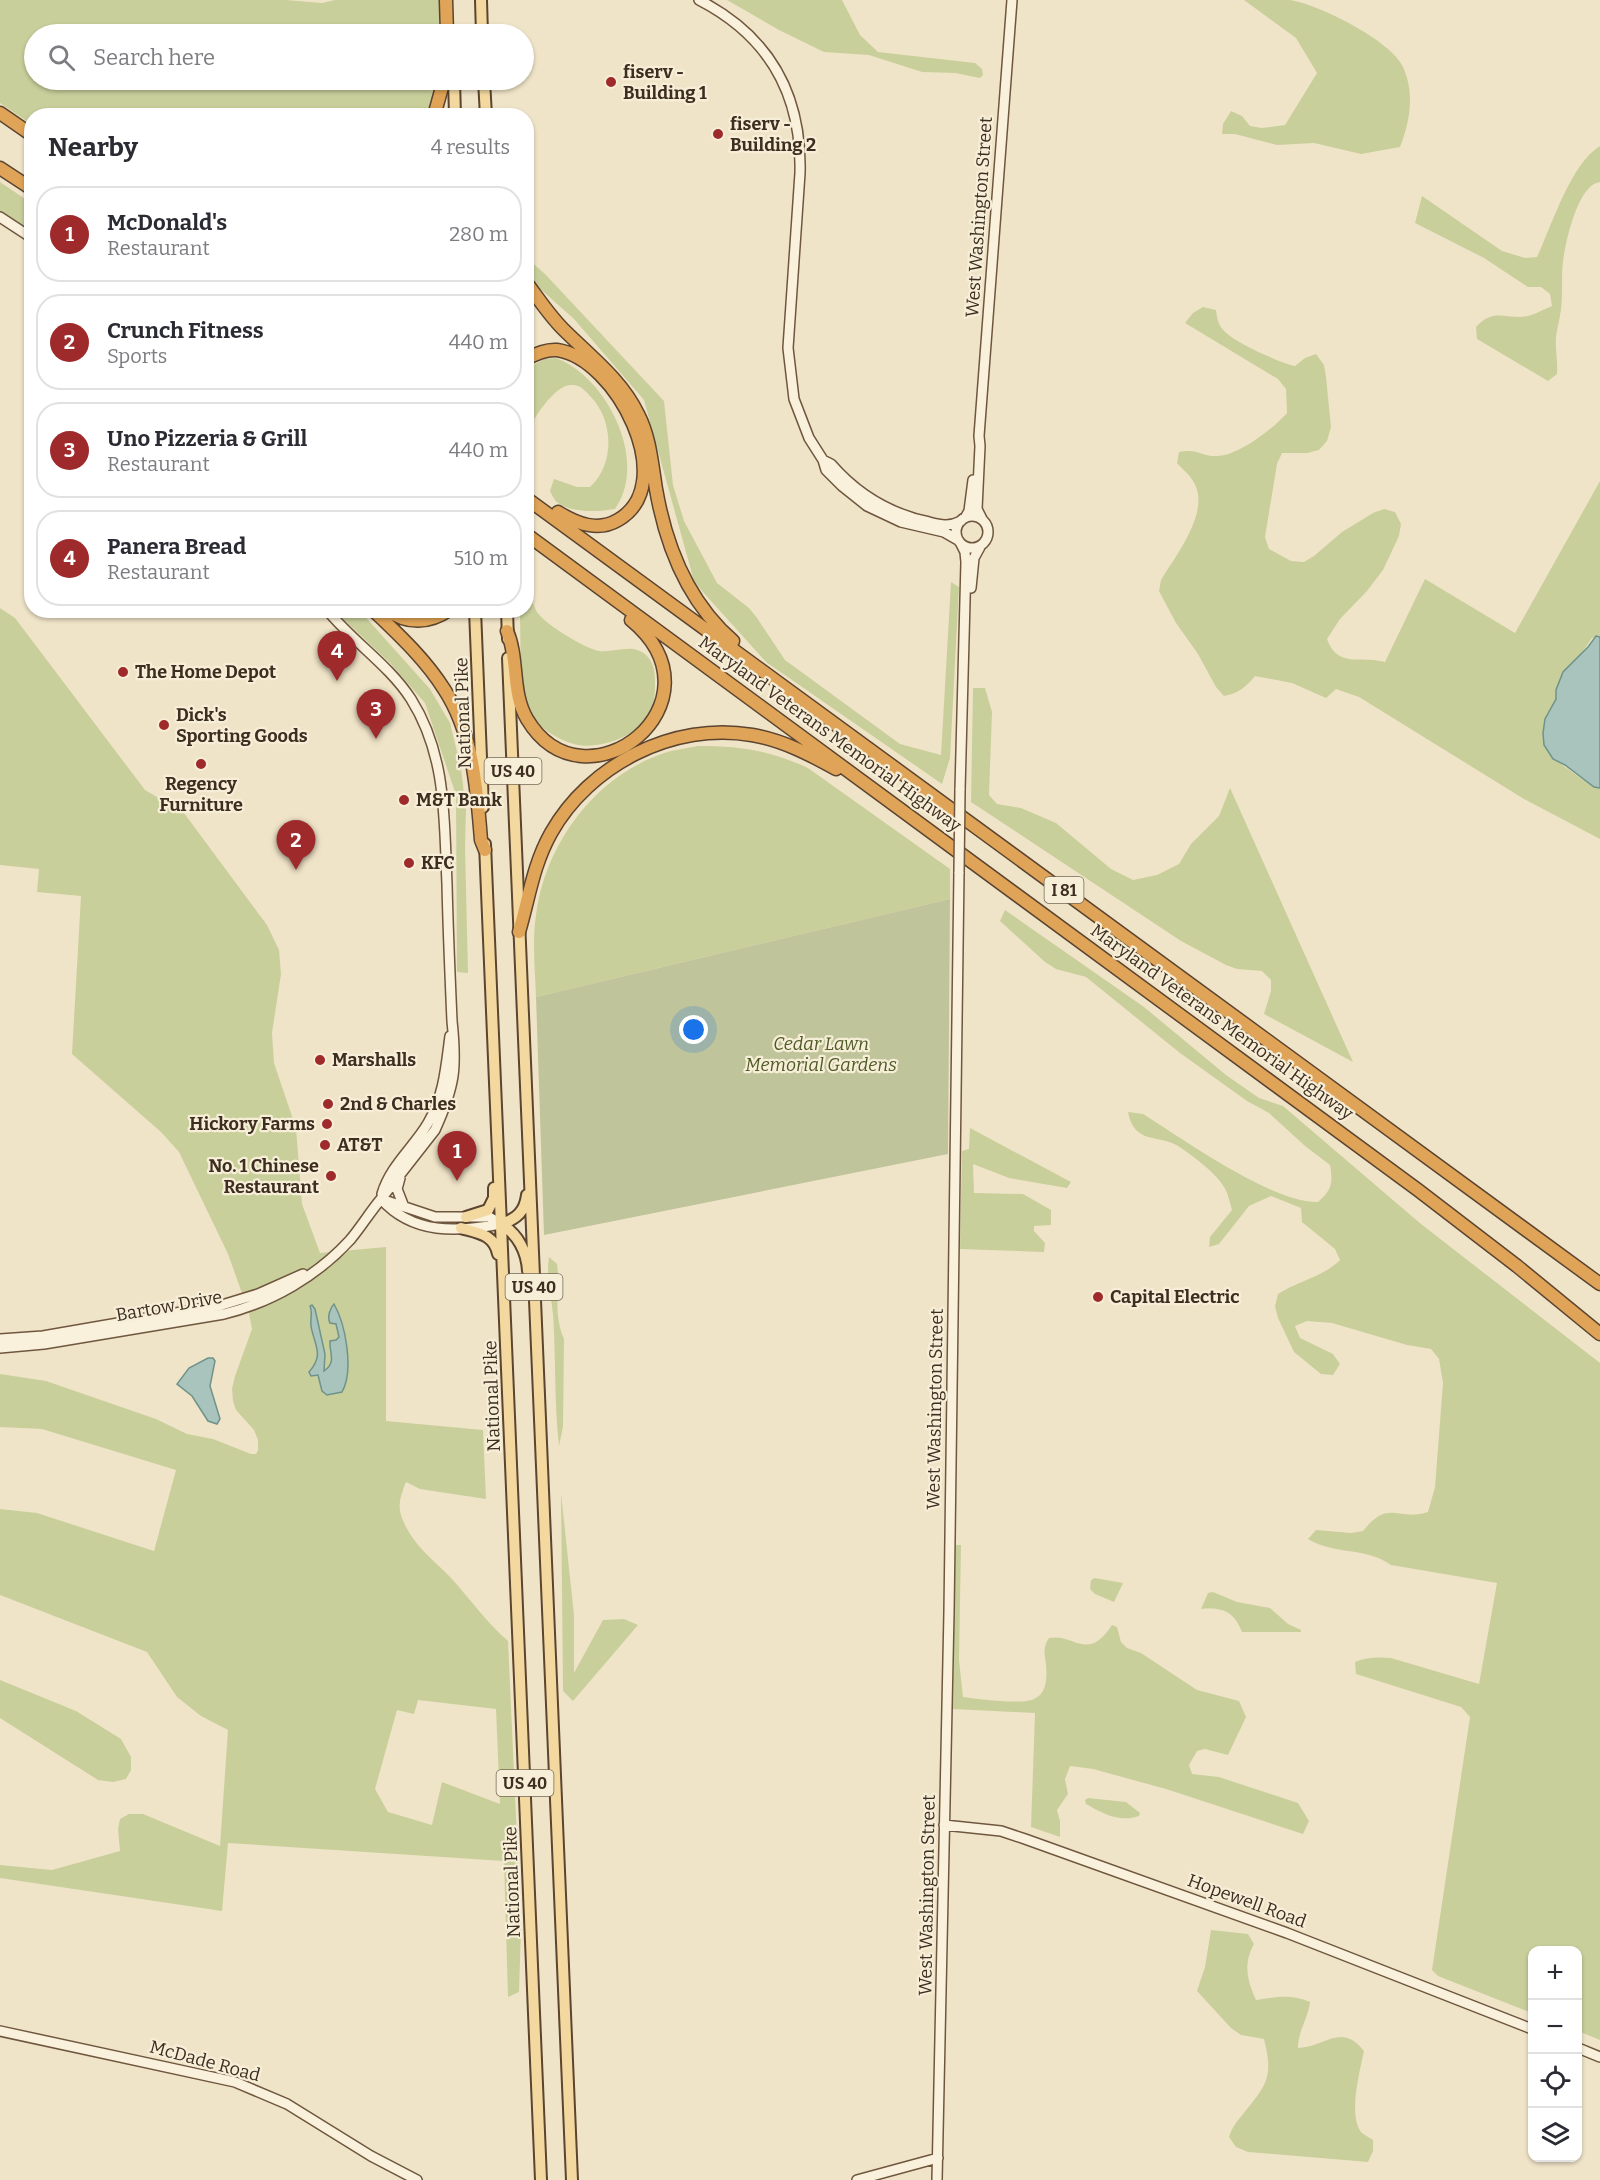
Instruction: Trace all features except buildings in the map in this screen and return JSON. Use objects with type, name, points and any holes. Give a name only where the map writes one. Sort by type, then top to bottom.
[{"type":"highway","points":[[447,24],[448,0]]},
{"type":"highway","points":[[436,108],[441,90]]},
{"type":"highway","points":[[0,113],[24,130]]},
{"type":"highway","points":[[0,168],[24,184]]},
{"type":"highway","points":[[534,292],[562,328],[617,381],[639,416],[650,450],[667,537],[675,561],[698,602],[729,637],[798,696]]},
{"type":"highway","points":[[534,356],[556,350],[582,360],[596,370],[627,411],[637,435],[644,469],[641,492],[631,511],[611,524],[591,526],[569,519],[534,498]]},
{"type":"highway","name":"Maryland Veterans Memorial Highway","points":[[534,504],[1600,1284]]},
{"type":"highway","name":"Maryland Veterans Memorial Highway","points":[[534,540],[1419,1190],[1600,1334]]},
{"type":"highway","points":[[507,631],[512,643],[516,689],[526,718],[544,740],[555,747],[568,753],[581,755],[595,756],[608,753],[633,742],[652,722],[658,711],[664,686],[661,661],[651,639],[641,628],[540,544]]},
{"type":"highway","points":[[382,618],[417,652],[446,691],[454,707],[462,726],[474,772],[481,840],[485,850]]},
{"type":"highway","points":[[402,618],[418,621],[433,618]]},
{"type":"highway","points":[[519,933],[532,875],[541,851],[551,831],[568,807],[611,768],[652,746],[677,738],[726,733],[750,735],[777,741],[807,752],[945,841]]},
{"type":"main road","points":[[448,0],[451,24]]},
{"type":"main road","points":[[481,0],[482,24]]},
{"type":"main road","points":[[699,0],[735,21],[767,56],[784,84],[794,114],[801,162],[791,296],[789,367],[794,399],[809,438],[823,460],[826,470],[867,506],[901,522],[945,532],[970,549],[980,547],[986,542],[987,525],[982,519],[972,516],[945,525],[896,513],[876,503],[831,464],[823,460]]},
{"type":"main road","name":"West Washington Street","points":[[963,520],[970,503],[979,436],[1012,0]]},
{"type":"main road","points":[[454,90],[455,108]]},
{"type":"main road","points":[[485,90],[486,108]]},
{"type":"main road","points":[[0,217],[24,233]]},
{"type":"main road","name":"West Washington Street","points":[[979,436],[981,446],[977,509],[982,519]]},
{"type":"main road","points":[[960,542],[956,530],[963,520]]},
{"type":"main road","name":"West Washington Street","points":[[937,2180],[945,1825],[960,790],[965,638],[966,557],[960,542]]},
{"type":"main road","name":"West Washington Street","points":[[965,638],[973,562],[980,547]]},
{"type":"main road","points":[[335,618],[398,682],[420,714],[434,746],[444,804],[452,1021],[456,1056],[451,1090],[435,1130],[381,1199]]},
{"type":"main road","name":"National Pike","points":[[475,618],[542,2180]]},
{"type":"main road","name":"US 40","points":[[507,618],[572,2180]]},
{"type":"main road","points":[[466,1216],[488,1210],[494,1198],[488,1027],[492,1017]]},
{"type":"main road","points":[[381,1199],[387,1179],[428,1122],[436,1105],[444,1079],[452,1021]]},
{"type":"main road","points":[[402,1174],[397,1189],[404,1207]]},
{"type":"main road","points":[[381,1199],[398,1215],[419,1226],[460,1228],[501,1224],[518,1216],[523,1209],[530,1180]]},
{"type":"main road","points":[[381,1199],[435,1218],[489,1217],[514,1234],[527,1262],[532,1347],[537,1354]]},
{"type":"main road","name":"Bartow Drive","points":[[0,1348],[44,1344],[242,1309],[307,1278],[331,1259],[354,1235],[381,1199]]},
{"type":"main road","points":[[460,1228],[484,1234],[494,1241],[503,1278]]},
{"type":"main road","name":"Bartow Drive","points":[[0,1339],[43,1336],[231,1303],[276,1286],[331,1259]]},
{"type":"main road","name":"Hopewell Road","points":[[945,1825],[1001,1832],[1025,1839],[1298,1937],[1528,2028]]},
{"type":"main road","name":"McDade Road","points":[[0,2031],[235,2082],[287,2104],[387,2165],[417,2180]]},
{"type":"main road","points":[[1582,2050],[1600,2057]]},
{"type":"main road","points":[[857,2180],[938,2158]]},
{"type":"green space","points":[[0,0],[286,0],[322,3],[335,0],[439,0],[439,24],[24,24],[24,90],[434,90],[430,108],[24,108],[24,119],[0,103]]},
{"type":"green space","points":[[727,0],[842,0],[860,35],[878,52],[975,63],[982,69],[983,75],[980,78],[955,73],[922,72],[869,55],[824,52],[779,30]]},
{"type":"green space","points":[[1244,0],[1290,0],[1318,8],[1353,25],[1385,46],[1403,67],[1409,87],[1409,118],[1400,147],[1361,154],[1314,143],[1277,145],[1235,134],[1222,134],[1223,124],[1231,111],[1242,116],[1250,126],[1262,128],[1285,125],[1317,73],[1296,38]]},
{"type":"green space","points":[[1600,146],[1600,182],[1592,185],[1579,203],[1564,253],[1561,309],[1556,337],[1557,374],[1548,381],[1477,339],[1476,327],[1492,316],[1532,315],[1552,306],[1550,294],[1541,287],[1528,287],[1484,258],[1415,223],[1422,196],[1502,251],[1525,258],[1537,257],[1571,180],[1590,154]]},
{"type":"green space","points":[[0,182],[24,198],[24,229],[0,213]]},
{"type":"green space","points":[[534,264],[664,401],[673,485],[684,521],[717,583],[749,608],[785,660],[900,744],[941,755],[951,582],[959,587],[950,758],[942,784],[766,662],[694,581],[644,400],[574,319],[534,283]]},
{"type":"green space","points":[[1203,307],[1216,310],[1219,324],[1225,332],[1258,352],[1295,366],[1305,358],[1316,354],[1324,365],[1331,427],[1327,441],[1319,450],[1307,453],[1282,453],[1277,464],[1265,537],[1269,549],[1291,561],[1304,562],[1342,532],[1373,513],[1384,509],[1395,512],[1401,524],[1399,536],[1383,570],[1367,591],[1340,619],[1327,639],[1337,654],[1344,658],[1385,662],[1425,579],[1515,633],[1600,481],[1600,637],[1592,638],[1556,690],[1553,706],[1553,759],[1590,784],[1600,788],[1600,839],[1524,799],[1359,697],[1336,689],[1326,698],[1292,683],[1255,676],[1242,689],[1229,695],[1224,696],[1216,687],[1159,591],[1161,580],[1190,532],[1198,505],[1198,493],[1193,481],[1177,463],[1179,452],[1190,451],[1216,456],[1234,452],[1264,433],[1287,413],[1286,389],[1278,379],[1185,323],[1193,313]]},
{"type":"green space","points":[[556,358],[575,368],[592,383],[606,401],[617,423],[625,445],[627,468],[624,490],[615,509],[593,511],[571,509],[558,503],[550,491],[554,479],[577,487],[590,487],[604,466],[608,442],[604,417],[588,394],[577,385],[564,386],[558,390],[534,420],[534,365],[544,359]]},
{"type":"green space","points":[[534,605],[537,612],[548,623],[584,645],[599,651],[630,649],[642,652],[653,665],[655,675],[654,702],[645,721],[637,729],[617,740],[583,746],[567,742],[554,735],[525,712],[521,687],[520,618],[534,618]]},
{"type":"green space","points":[[0,608],[15,618],[145,790],[184,813],[267,925],[279,950],[281,974],[272,1033],[274,1063],[296,1128],[302,1204],[320,1253],[386,1247],[386,1421],[483,1430],[486,1499],[420,1489],[406,1482],[401,1496],[400,1509],[406,1528],[417,1544],[508,1641],[521,1927],[519,1992],[508,1997],[504,1861],[228,1843],[222,1911],[0,1878],[0,1865],[52,1870],[120,1851],[118,1829],[120,1819],[129,1814],[143,1814],[220,1846],[228,1730],[201,1716],[177,1697],[147,1652],[0,1595],[0,1509],[37,1513],[154,1551],[176,1470],[42,1429],[0,1427],[0,1374],[46,1381],[156,1419],[187,1434],[213,1439],[251,1454],[256,1454],[258,1450],[258,1440],[254,1430],[236,1410],[232,1389],[252,1329],[249,1313],[228,1254],[179,1152],[161,1132],[72,1054],[81,896],[37,892],[39,869],[0,865]],"holes":[[[418,1700],[496,1709],[500,1804],[442,1782],[432,1825],[388,1812],[375,1789],[397,1710],[414,1714]]]},
{"type":"green space","points":[[342,618],[366,618],[430,689],[450,723],[461,768],[466,810],[468,973],[457,972],[456,795],[425,703],[391,664]]},
{"type":"green space","points":[[973,688],[985,688],[992,712],[989,795],[997,804],[1021,808],[1056,823],[1111,869],[1133,880],[1157,875],[1179,864],[1191,844],[1219,816],[1230,788],[1353,1062],[1264,1014],[1271,991],[1271,980],[1262,971],[1237,969],[1226,965],[1181,941],[971,802]]},
{"type":"green space","points":[[698,746],[754,750],[808,768],[950,869],[950,899],[536,997],[534,946],[536,915],[541,888],[564,836],[599,792],[621,775],[645,761],[671,751]]},
{"type":"green space","name":"Cedar Lawn Memorial Gardens","points":[[950,899],[948,1154],[544,1235],[536,997]]},
{"type":"green space","points":[[1005,910],[1144,1007],[1226,1075],[1259,1098],[1283,1106],[1421,1224],[1600,1363],[1600,2040],[1582,2033],[1582,1946],[1528,1946],[1528,2011],[1438,1976],[1432,1970],[1470,1717],[1461,1707],[1356,1674],[1355,1662],[1373,1658],[1391,1658],[1479,1684],[1497,1583],[1391,1565],[1381,1559],[1328,1547],[1308,1539],[1316,1530],[1351,1533],[1363,1531],[1372,1521],[1387,1513],[1409,1515],[1428,1512],[1435,1487],[1443,1383],[1439,1359],[1431,1349],[1407,1345],[1332,1323],[1307,1321],[1295,1326],[1300,1338],[1333,1354],[1340,1364],[1333,1375],[1321,1374],[1294,1352],[1278,1318],[1275,1306],[1278,1294],[1333,1266],[1340,1260],[1335,1249],[1302,1222],[1301,1208],[1271,1196],[1249,1206],[1219,1244],[1209,1247],[1210,1237],[1232,1210],[1224,1187],[1210,1170],[1178,1146],[1141,1134],[1131,1122],[1128,1112],[1143,1114],[1254,1182],[1299,1200],[1318,1202],[1326,1194],[1331,1181],[1330,1165],[1269,1113],[1247,1101],[1180,1053],[1086,977],[1056,969],[1045,962],[1000,921]]},
{"type":"green space","points":[[970,1128],[1071,1182],[1067,1188],[1009,1178],[973,1164],[974,1193],[1023,1194],[1051,1210],[1051,1225],[1034,1226],[1034,1231],[1045,1243],[1044,1252],[960,1249],[962,1151],[969,1149]]},
{"type":"green space","points":[[549,1257],[557,1264],[558,1319],[564,1339],[563,1427],[559,1446],[553,1314],[548,1278]]},
{"type":"green space","points":[[561,1493],[574,1615],[574,1673],[603,1620],[624,1619],[638,1625],[573,1701],[563,1691]]},
{"type":"green space","points":[[955,1545],[961,1545],[959,1660],[963,1697],[1010,1702],[1034,1699],[1042,1693],[1045,1685],[1045,1648],[1049,1638],[1088,1644],[1103,1636],[1112,1625],[1117,1627],[1121,1642],[1127,1648],[1141,1653],[1197,1690],[1239,1701],[1246,1717],[1228,1755],[1205,1749],[1197,1751],[1189,1765],[1192,1774],[1219,1777],[1298,1803],[1309,1821],[1303,1834],[1166,1789],[1093,1769],[1070,1766],[1065,1779],[1068,1794],[1057,1810],[1060,1837],[1031,1827],[1035,1713],[953,1709]]},
{"type":"green space","points":[[1095,1578],[1123,1583],[1114,1602],[1095,1594],[1090,1589],[1091,1580]]},
{"type":"green space","points":[[1213,1592],[1237,1602],[1270,1608],[1301,1632],[1242,1632],[1235,1619],[1226,1612],[1201,1609],[1208,1593]]},
{"type":"green space","points":[[0,1680],[76,1711],[121,1739],[131,1757],[131,1770],[126,1779],[113,1782],[98,1780],[0,1718]]},
{"type":"green space","points":[[1088,1798],[1126,1802],[1140,1813],[1139,1816],[1132,1818],[1111,1816],[1086,1804],[1085,1800]]},
{"type":"green space","points":[[1211,1930],[1248,1934],[1254,1944],[1247,1965],[1250,1986],[1256,2000],[1290,1997],[1310,2002],[1298,2048],[1340,2037],[1348,2038],[1364,2051],[1356,2092],[1355,2115],[1361,2132],[1373,2140],[1373,2151],[1368,2162],[1248,2152],[1236,2147],[1229,2137],[1234,2126],[1265,2084],[1268,2060],[1264,2039],[1241,2035],[1231,2028],[1197,1991],[1205,1967]]},
{"type":"water","points":[[1596,636],[1600,637],[1600,788],[1594,787],[1565,765],[1553,759],[1544,745],[1543,733],[1545,719],[1556,699],[1556,690],[1563,672]]},
{"type":"water","points":[[334,1304],[345,1336],[348,1372],[342,1392],[327,1395],[322,1391],[318,1375],[311,1376],[309,1372],[314,1366],[317,1355],[311,1326],[310,1306],[312,1305],[315,1309],[325,1354],[324,1371],[331,1361],[330,1341],[339,1337],[336,1324],[329,1321],[329,1313]]},
{"type":"water","points":[[208,1358],[213,1358],[215,1361],[210,1386],[220,1419],[217,1424],[208,1421],[192,1396],[177,1384],[189,1368]]},
{"type":"place","name":"fiserv - Building 1","points":[[611,82]]},
{"type":"place","name":"fiserv - Building 2","points":[[718,134]]},
{"type":"place","name":"The Home Depot","points":[[123,672]]},
{"type":"place","name":"Panera Bread","points":[[337,681]]},
{"type":"place","name":"Dick's Sporting Goods","points":[[164,725]]},
{"type":"place","name":"Uno Pizzeria & Grill","points":[[376,739]]},
{"type":"place","name":"Regency Furniture","points":[[201,764]]},
{"type":"place","name":"M&T Bank","points":[[404,800]]},
{"type":"place","name":"KFC","points":[[409,863]]},
{"type":"place","name":"Crunch Fitness","points":[[296,870]]},
{"type":"place","name":"Marshalls","points":[[320,1060]]},
{"type":"place","name":"2nd & Charles","points":[[328,1104]]},
{"type":"place","name":"Hickory Farms","points":[[327,1124]]},
{"type":"place","name":"AT&T","points":[[325,1145]]},
{"type":"place","name":"No. 1 Chinese Restaurant","points":[[331,1176]]},
{"type":"place","name":"McDonald's","points":[[457,1181]]},
{"type":"place","name":"Capital Electric","points":[[1098,1297]]}]
